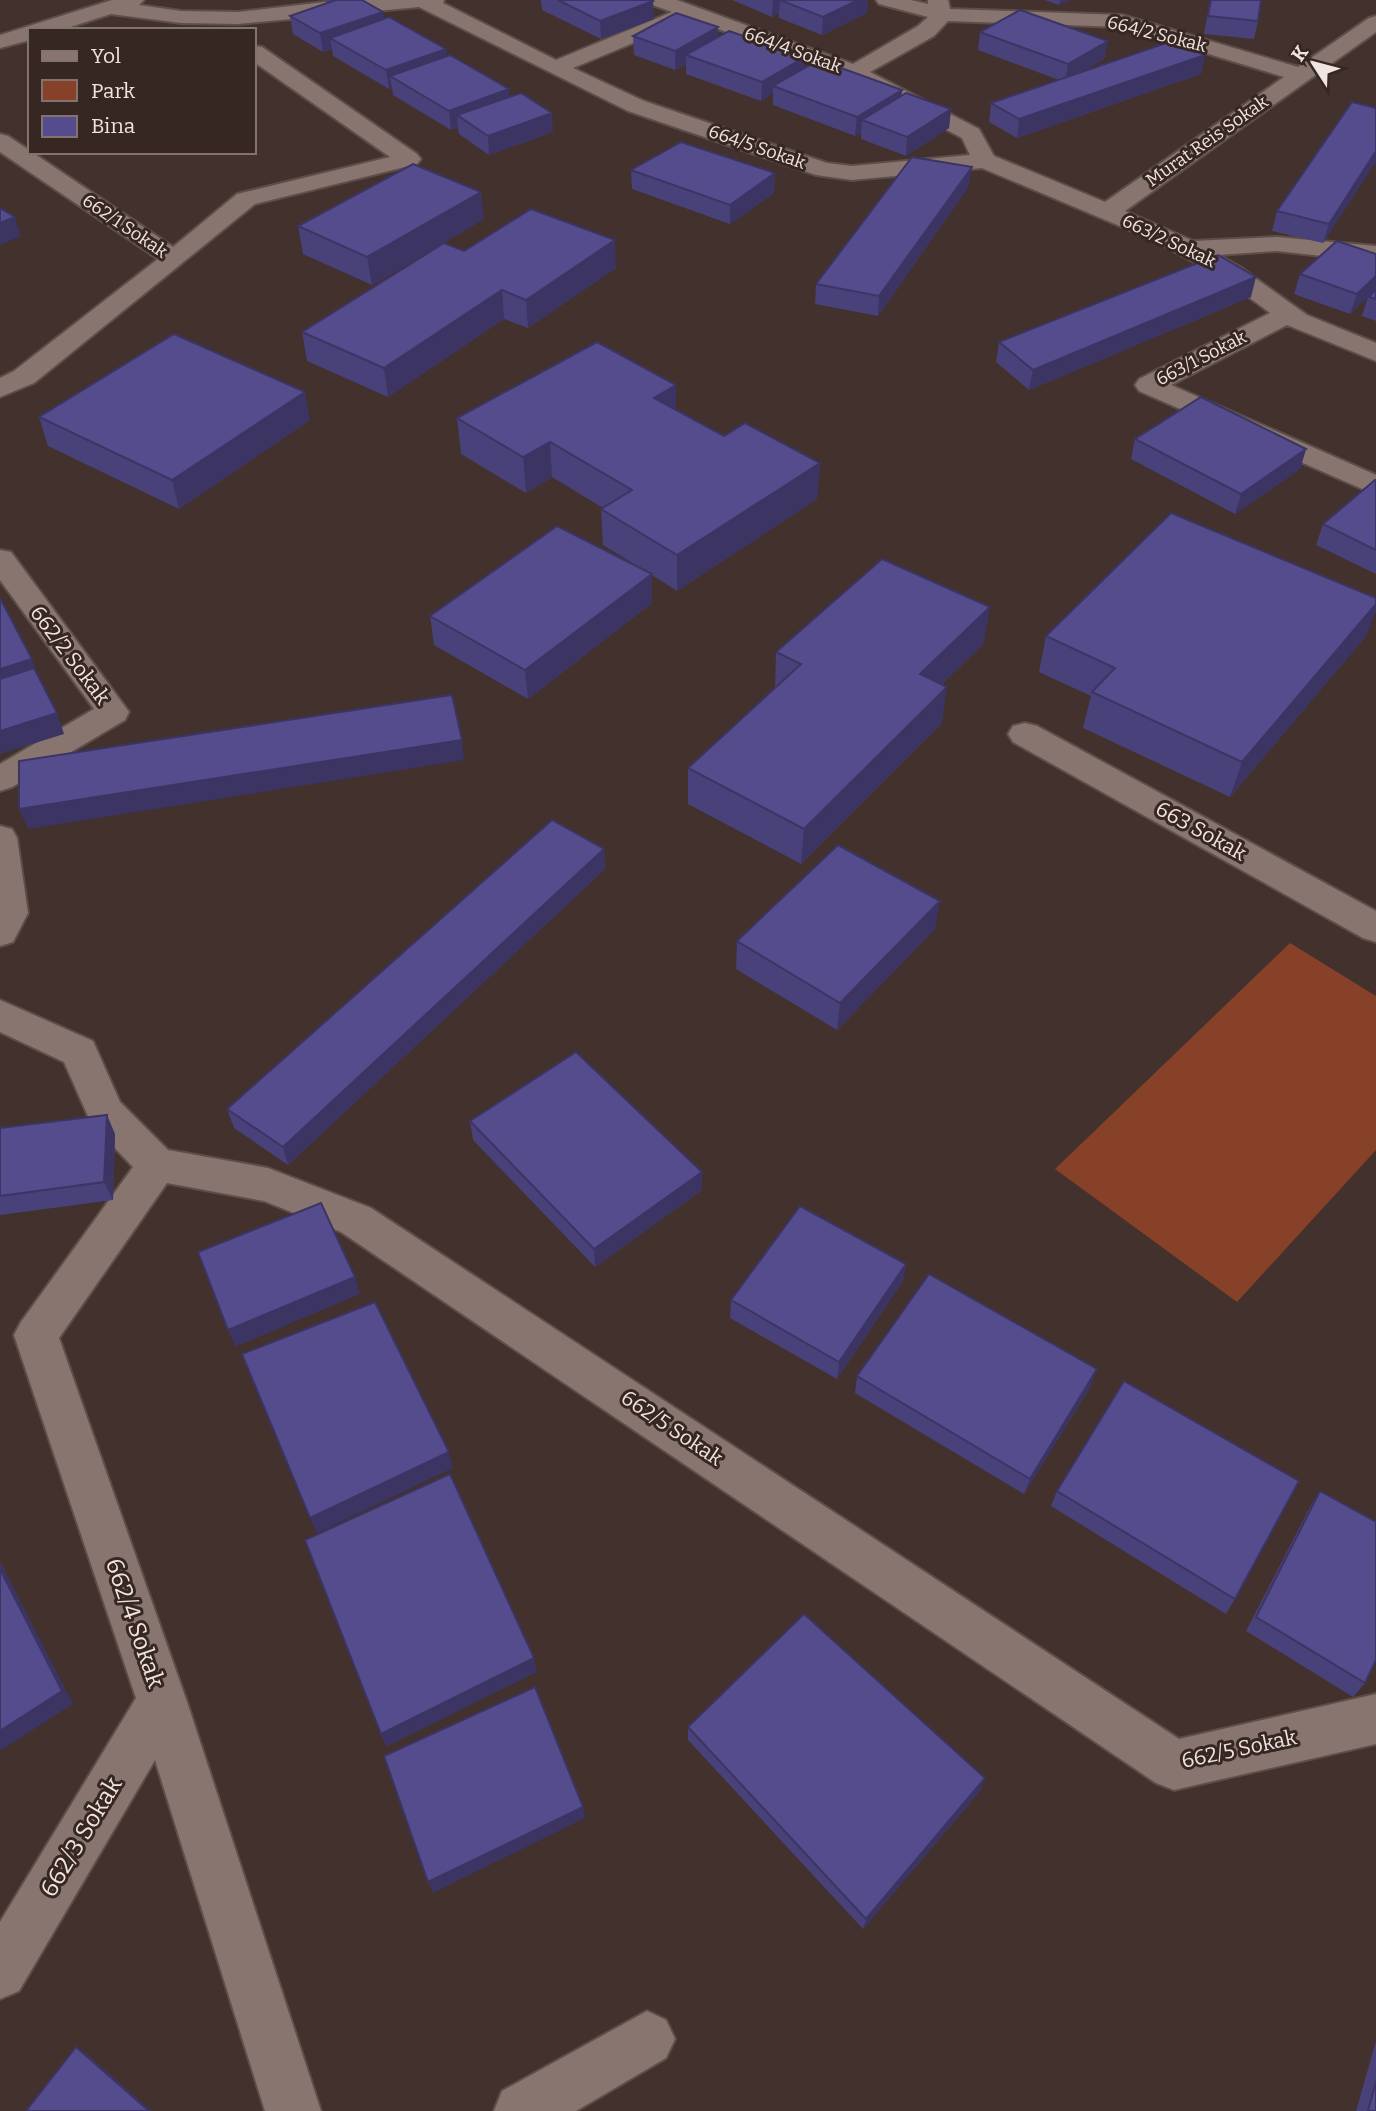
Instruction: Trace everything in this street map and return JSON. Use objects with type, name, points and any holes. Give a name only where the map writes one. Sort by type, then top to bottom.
[{"type":"street","points":[[45,28],[134,0]]},
{"type":"street","name":"664/4 Sokak","points":[[657,0],[853,73],[971,134],[985,162]]},
{"type":"street","name":"664/2 Sokak","points":[[886,0],[939,7],[1127,14],[1301,75]]},
{"type":"street","points":[[112,8],[213,24],[429,1]]},
{"type":"street","name":"664/5 Sokak","points":[[429,1],[555,68],[649,111],[824,170],[852,173],[985,162],[1107,212]]},
{"type":"street","points":[[853,73],[926,31],[938,21],[939,7]]},
{"type":"street","points":[[555,68],[690,12]]},
{"type":"street","name":"Murat Reis Sokak","points":[[1107,212],[1376,22]]},
{"type":"street","points":[[0,63],[3,41],[28,34]]},
{"type":"street","points":[[174,259],[246,199],[409,159],[256,53]]},
{"type":"street","name":"662/1 Sokak","points":[[0,141],[174,259],[12,383]]},
{"type":"street","name":"663/2 Sokak","points":[[1107,212],[1190,249],[1231,272],[1288,314],[1322,332],[1376,353]]},
{"type":"street","points":[[1190,249],[1277,244],[1376,254]]},
{"type":"street","name":"663/1 Sokak","points":[[1288,314],[1149,385],[1376,486]]},
{"type":"street","points":[[0,362],[12,383],[0,405]]},
{"type":"street","name":"662/2 Sokak","points":[[0,559],[113,712],[0,779]]},
{"type":"street","name":"663 Sokak","points":[[1025,734],[1376,928]]},
{"type":"street","points":[[0,838],[9,913],[0,932]]},
{"type":"street","points":[[0,1015],[79,1052],[105,1112],[157,1165]]},
{"type":"street","name":"662/4 Sokak","points":[[157,1165],[36,1335],[162,1702],[293,2111]]},
{"type":"street","name":"662/5 Sokak","points":[[157,1165],[268,1185],[356,1220],[555,1349],[1174,1765],[1376,1719]]},
{"type":"street","name":"662/3 Sokak","points":[[0,1972],[162,1702]]},
{"type":"street","points":[[523,2111],[646,2039]]},
{"type":"green space","points":[[1290,943],[1376,996],[1376,1150],[1237,1302],[1055,1169]]},
{"type":"building","points":[[336,0],[362,0],[383,12],[320,33],[290,16]]},
{"type":"building","points":[[558,0],[651,0],[653,1],[600,21]]},
{"type":"building","points":[[780,0],[858,0],[823,17]]},
{"type":"building","points":[[1211,0],[1261,0],[1258,21],[1208,16]]},
{"type":"building","points":[[1020,10],[1108,41],[1068,64],[980,32]]},
{"type":"building","points":[[676,13],[718,27],[675,51],[633,36]]},
{"type":"building","points":[[389,17],[446,49],[386,70],[330,38]]},
{"type":"building","points":[[729,31],[805,57],[762,82],[686,55]]},
{"type":"building","points":[[1175,40],[1205,55],[1019,119],[991,103]]},
{"type":"building","points":[[450,55],[509,89],[449,111],[390,76]]},
{"type":"building","points":[[819,60],[902,90],[857,117],[773,86]]},
{"type":"building","points":[[521,93],[552,113],[488,136],[457,115]]},
{"type":"building","points":[[906,93],[951,109],[907,137],[862,120]]},
{"type":"building","points":[[1352,102],[1376,108],[1376,151],[1329,224],[1277,211]]},
{"type":"building","points":[[681,142],[775,173],[730,205],[631,170]]},
{"type":"building","points":[[912,157],[972,167],[879,296],[816,284]]},
{"type":"building","points":[[413,164],[481,192],[367,257],[298,226]]},
{"type":"building","points":[[0,208],[15,217],[0,223]]},
{"type":"building","points":[[531,209],[615,240],[526,300],[502,290],[384,368],[302,332],[444,243],[464,251]]},
{"type":"building","points":[[1337,241],[1376,254],[1376,276],[1357,294],[1300,274]]},
{"type":"building","points":[[1218,255],[1256,277],[1033,370],[999,342]]},
{"type":"building","points":[[1376,289],[1376,299],[1369,297]]},
{"type":"building","points":[[174,334],[305,392],[172,480],[39,417]]},
{"type":"building","points":[[597,342],[676,385],[654,398],[724,436],[745,423],[820,463],[677,555],[601,509],[632,490],[550,442],[523,457],[457,418]]},
{"type":"building","points":[[1201,397],[1306,449],[1241,494],[1135,439]]},
{"type":"building","points":[[1376,480],[1376,550],[1323,524]]},
{"type":"building","points":[[1171,513],[1376,598],[1376,604],[1242,762],[1092,692],[1115,668],[1046,636]]},
{"type":"building","points":[[557,526],[652,574],[525,670],[430,616]]},
{"type":"building","points":[[882,559],[990,607],[920,674],[947,687],[804,829],[688,768],[801,664],[776,652]]},
{"type":"building","points":[[0,598],[32,659],[0,669]]},
{"type":"building","points":[[34,668],[57,713],[0,731],[0,679]]},
{"type":"building","points":[[452,695],[462,740],[19,809],[19,761]]},
{"type":"building","points":[[552,820],[604,849],[283,1147],[227,1109]]},
{"type":"building","points":[[838,845],[940,901],[840,1003],[737,941]]},
{"type":"building","points":[[576,1052],[702,1172],[594,1249],[470,1121]]},
{"type":"building","points":[[107,1115],[104,1182],[0,1196],[0,1128]]},
{"type":"building","points":[[321,1203],[355,1277],[228,1330],[198,1252]]},
{"type":"building","points":[[800,1206],[906,1264],[839,1362],[731,1300]]},
{"type":"building","points":[[929,1274],[1097,1369],[1030,1479],[857,1376]]},
{"type":"building","points":[[375,1302],[449,1452],[310,1518],[242,1354]]},
{"type":"building","points":[[1124,1381],[1299,1481],[1235,1599],[1057,1491]]},
{"type":"building","points":[[450,1474],[534,1658],[381,1734],[305,1540]]},
{"type":"building","points":[[1320,1491],[1376,1522],[1376,1660],[1365,1683],[1256,1617]]},
{"type":"building","points":[[0,1569],[62,1691],[0,1731]]},
{"type":"building","points":[[804,1614],[985,1778],[866,1919],[688,1727]]},
{"type":"building","points":[[535,1687],[583,1807],[428,1882],[384,1756]]},
{"type":"building","points":[[76,2047],[149,2111],[26,2111]]},
{"type":"building","points":[[1376,2081],[1376,2111],[1368,2111]]}]
